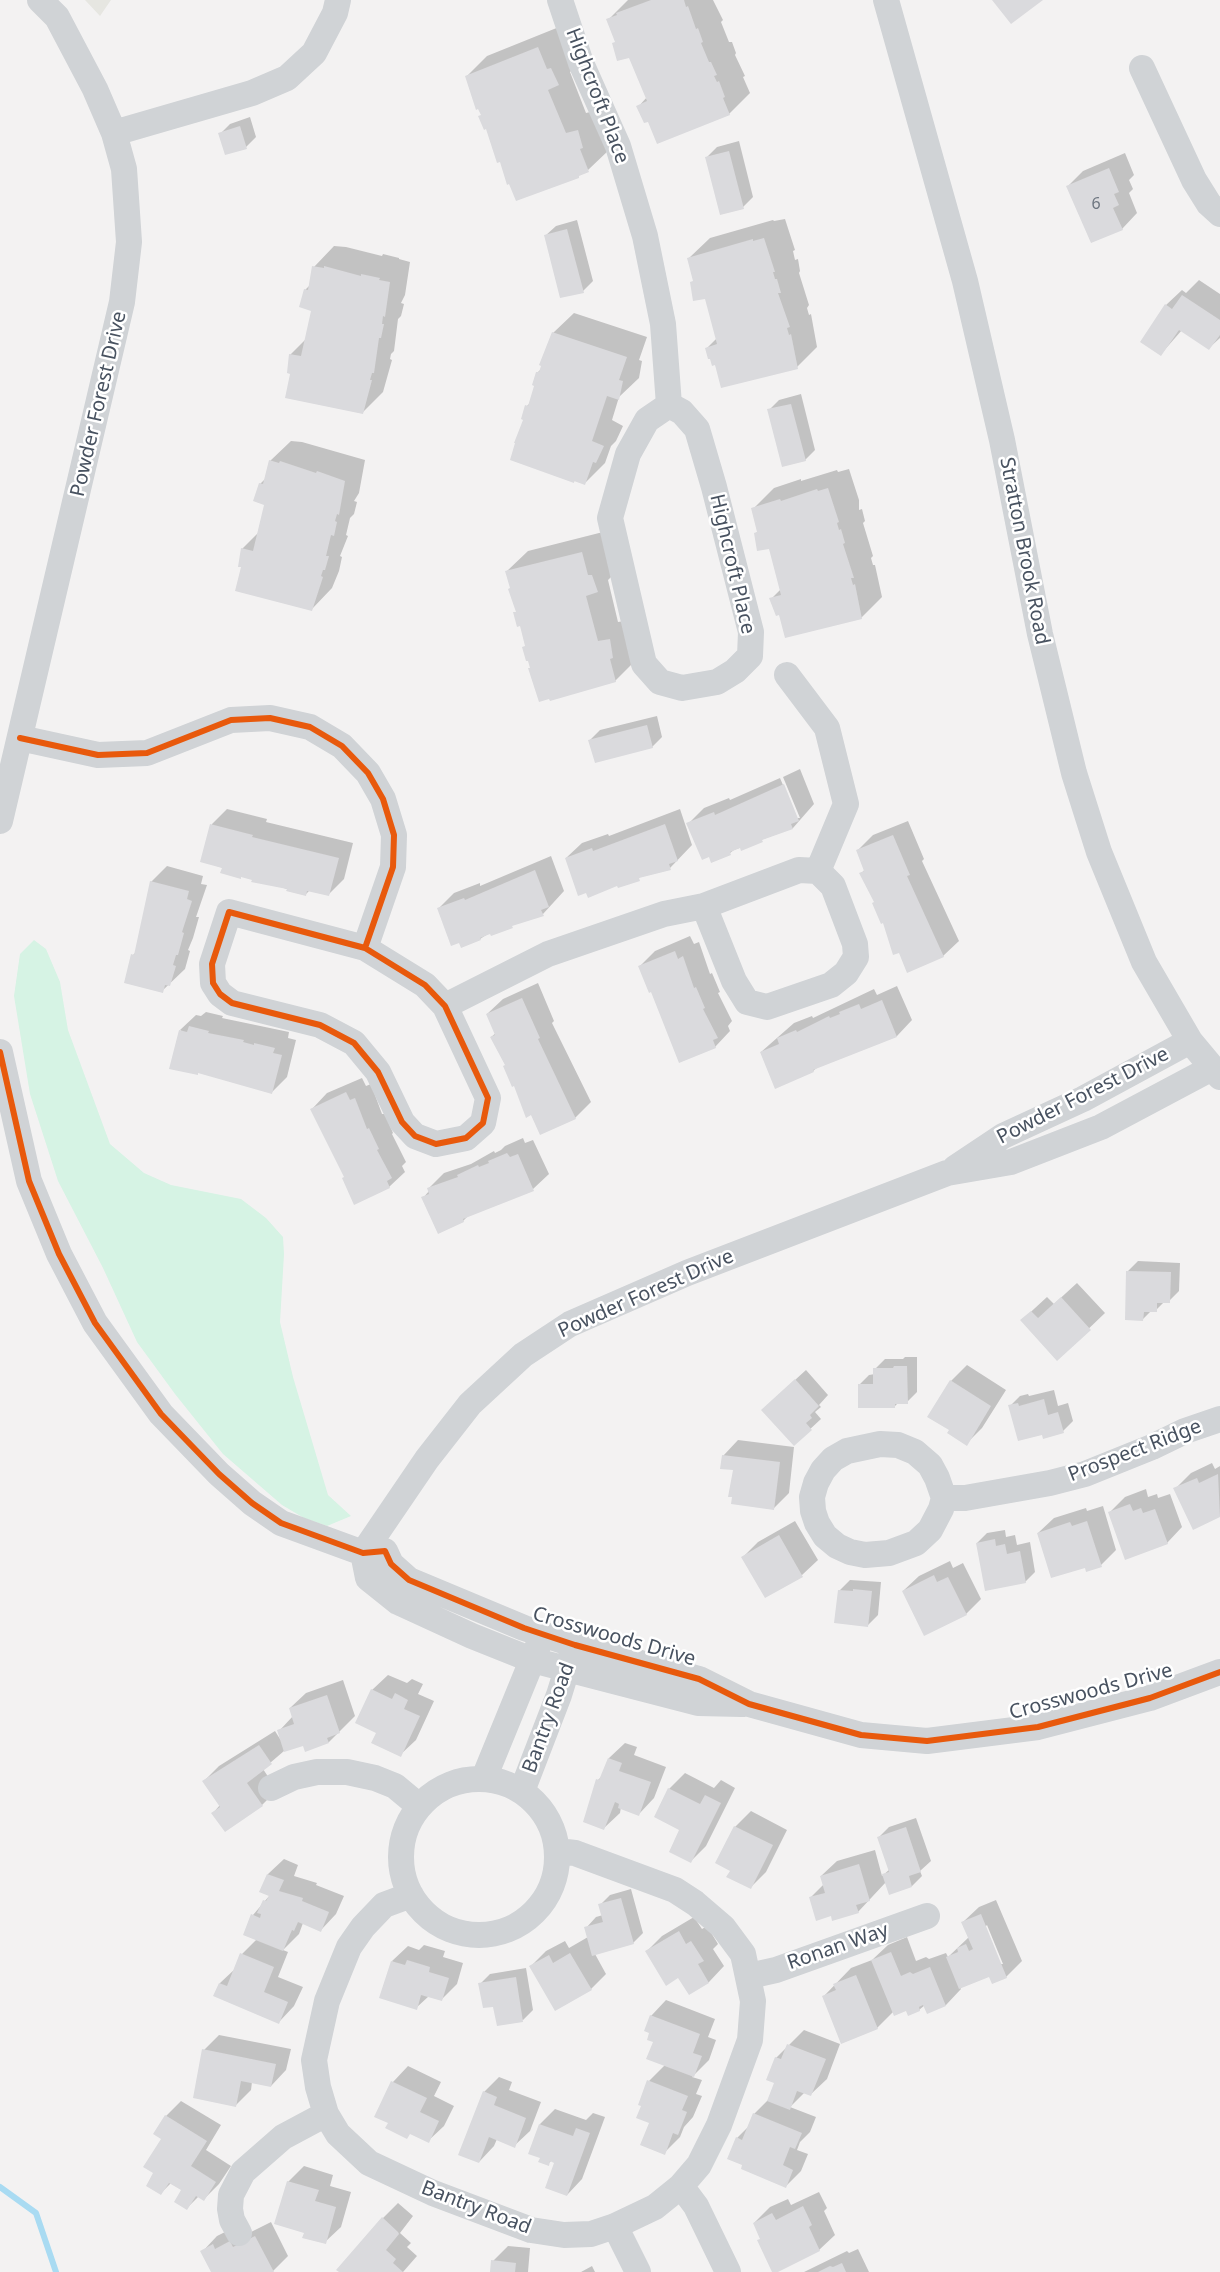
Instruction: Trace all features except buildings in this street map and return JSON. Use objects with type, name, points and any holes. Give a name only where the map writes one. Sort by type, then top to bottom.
[{"type":"street","name":"Powder Forest Drive","points":[[0,821],[122,302],[129,242],[124,169],[114,133],[95,89],[57,17],[40,0]]},
{"type":"street","points":[[114,133],[252,93],[287,78],[314,53],[335,13],[338,0]]},
{"type":"street","name":"Highcroft Place","points":[[560,0],[581,63],[618,146],[645,236],[663,324],[669,405]]},
{"type":"street","name":"Stratton Brook Road","points":[[886,0],[964,281],[1002,441],[1040,634],[1074,773],[1099,852],[1144,962],[1190,1041],[1216,1072]]},
{"type":"street","points":[[1142,68],[1194,180],[1209,204],[1220,214]]},
{"type":"street","name":"Highcroft Place","points":[[669,405],[682,412],[697,429],[751,632],[750,656],[735,671],[717,682],[682,688],[660,682],[644,664],[610,518],[628,454],[646,420],[669,405]]},
{"type":"street","points":[[787,675],[827,728],[846,804],[818,872]]},
{"type":"street","points":[[20,738],[98,755],[147,753],[231,720],[270,718],[310,727],[342,746],[368,773],[382,799],[394,835],[393,867],[365,948]]},
{"type":"street","points":[[446,1006],[548,954],[664,914],[705,906],[800,870],[818,872],[833,886],[855,944],[856,957],[846,973],[831,985],[767,1007],[747,1002],[734,981],[705,906]]},
{"type":"street","points":[[229,912],[365,948],[425,985],[446,1006],[488,1098],[483,1123],[466,1138],[436,1144],[415,1136],[402,1122],[378,1072],[354,1044],[320,1025],[232,1003],[220,994],[213,983],[212,964],[229,912]]},
{"type":"street","name":"Powder Forest Drive","points":[[947,1173],[1003,1136],[1083,1099],[1190,1041]]},
{"type":"street","points":[[0,1052],[29,1181],[59,1254],[95,1323],[130,1373],[161,1414],[219,1474],[252,1503],[281,1523],[363,1553]]},
{"type":"street","name":"Powder Forest Drive","points":[[363,1553],[428,1459],[470,1404],[524,1355],[570,1324],[687,1273],[947,1173],[1011,1162],[1101,1126],[1216,1072]]},
{"type":"street","name":"Prospect Ridge","points":[[944,1498],[965,1498],[1050,1483],[1085,1474],[1185,1431],[1220,1419]]},
{"type":"street","points":[[880,1444],[898,1445],[915,1452],[930,1465],[944,1498],[937,1520],[916,1543],[903,1549],[879,1554],[850,1552],[837,1546],[825,1536],[813,1511],[812,1497],[823,1470],[833,1459],[847,1451],[880,1444]]},
{"type":"street","name":"Crosswoods Drive","points":[[749,1704],[698,1703],[532,1660],[472,1636],[398,1602],[368,1578],[363,1553],[385,1551],[391,1564],[409,1580],[542,1635],[699,1679],[749,1704],[861,1735],[927,1741],[1038,1727],[1150,1698],[1220,1672]]},
{"type":"street","name":"Bantry Road","points":[[484,1778],[542,1635]]},
{"type":"street","name":"Bantry Road","points":[[522,1791],[575,1645]]},
{"type":"street","points":[[271,1788],[305,1774],[347,1772],[375,1778],[395,1786],[419,1806]]},
{"type":"street","name":"Bantry Road","points":[[484,1778],[504,1782],[522,1791],[540,1807],[552,1828],[558,1851],[556,1875],[540,1906],[532,1915],[513,1928],[491,1934],[467,1934],[445,1927],[425,1914],[411,1895],[402,1873],[401,1849],[407,1826],[419,1806],[438,1790],[460,1780],[484,1778]]},
{"type":"street","name":"Bantry Road","points":[[411,1895],[384,1905],[363,1927],[349,1947],[327,2001],[314,2060],[318,2088],[326,2114],[338,2134],[369,2163],[433,2193],[493,2218],[531,2230],[564,2235],[591,2234],[615,2226],[655,2207],[681,2186],[699,2165],[719,2125],[750,2040],[753,2001],[743,1954],[723,1928],[695,1903],[675,1890],[575,1852],[558,1851]]},
{"type":"street","name":"Ronan Way","points":[[749,1976],[776,1970],[927,1916]]},
{"type":"street","points":[[239,2233],[232,2220],[230,2209],[231,2195],[243,2172],[283,2137],[326,2114]]},
{"type":"street","points":[[681,2186],[696,2206],[728,2272]]},
{"type":"street","points":[[615,2226],[638,2272]]},
{"type":"shaded area","points":[[85,0],[111,0],[100,16]]},
{"type":"green space","points":[[34,940],[46,949],[60,982],[68,1030],[110,1144],[144,1173],[171,1185],[241,1199],[266,1218],[283,1237],[280,1322],[293,1377],[328,1495],[351,1516],[327,1526],[304,1518],[282,1505],[223,1454],[137,1342],[103,1268],[58,1181],[30,1094],[14,996],[20,954]]},
{"type":"waterway","points":[[0,2187],[36,2213],[56,2272]]},
{"type":"cycle path","points":[[20,738],[98,755],[147,753],[231,720],[270,718],[310,727],[342,746],[368,773],[383,799],[394,835],[393,867],[365,948],[229,912],[212,964],[213,983],[220,994],[232,1003],[320,1025],[354,1043],[378,1072],[402,1122],[415,1136],[436,1144],[466,1138],[483,1123],[488,1098],[445,1006],[425,985],[365,948]]},
{"type":"cycle path","points":[[0,1052],[29,1181],[59,1254],[95,1323],[161,1414],[219,1474],[252,1503],[281,1523],[363,1553],[385,1551],[391,1564],[409,1580],[524,1628],[575,1645],[699,1679],[749,1704],[861,1735],[927,1741],[1038,1727],[1150,1698],[1220,1672]]}]
